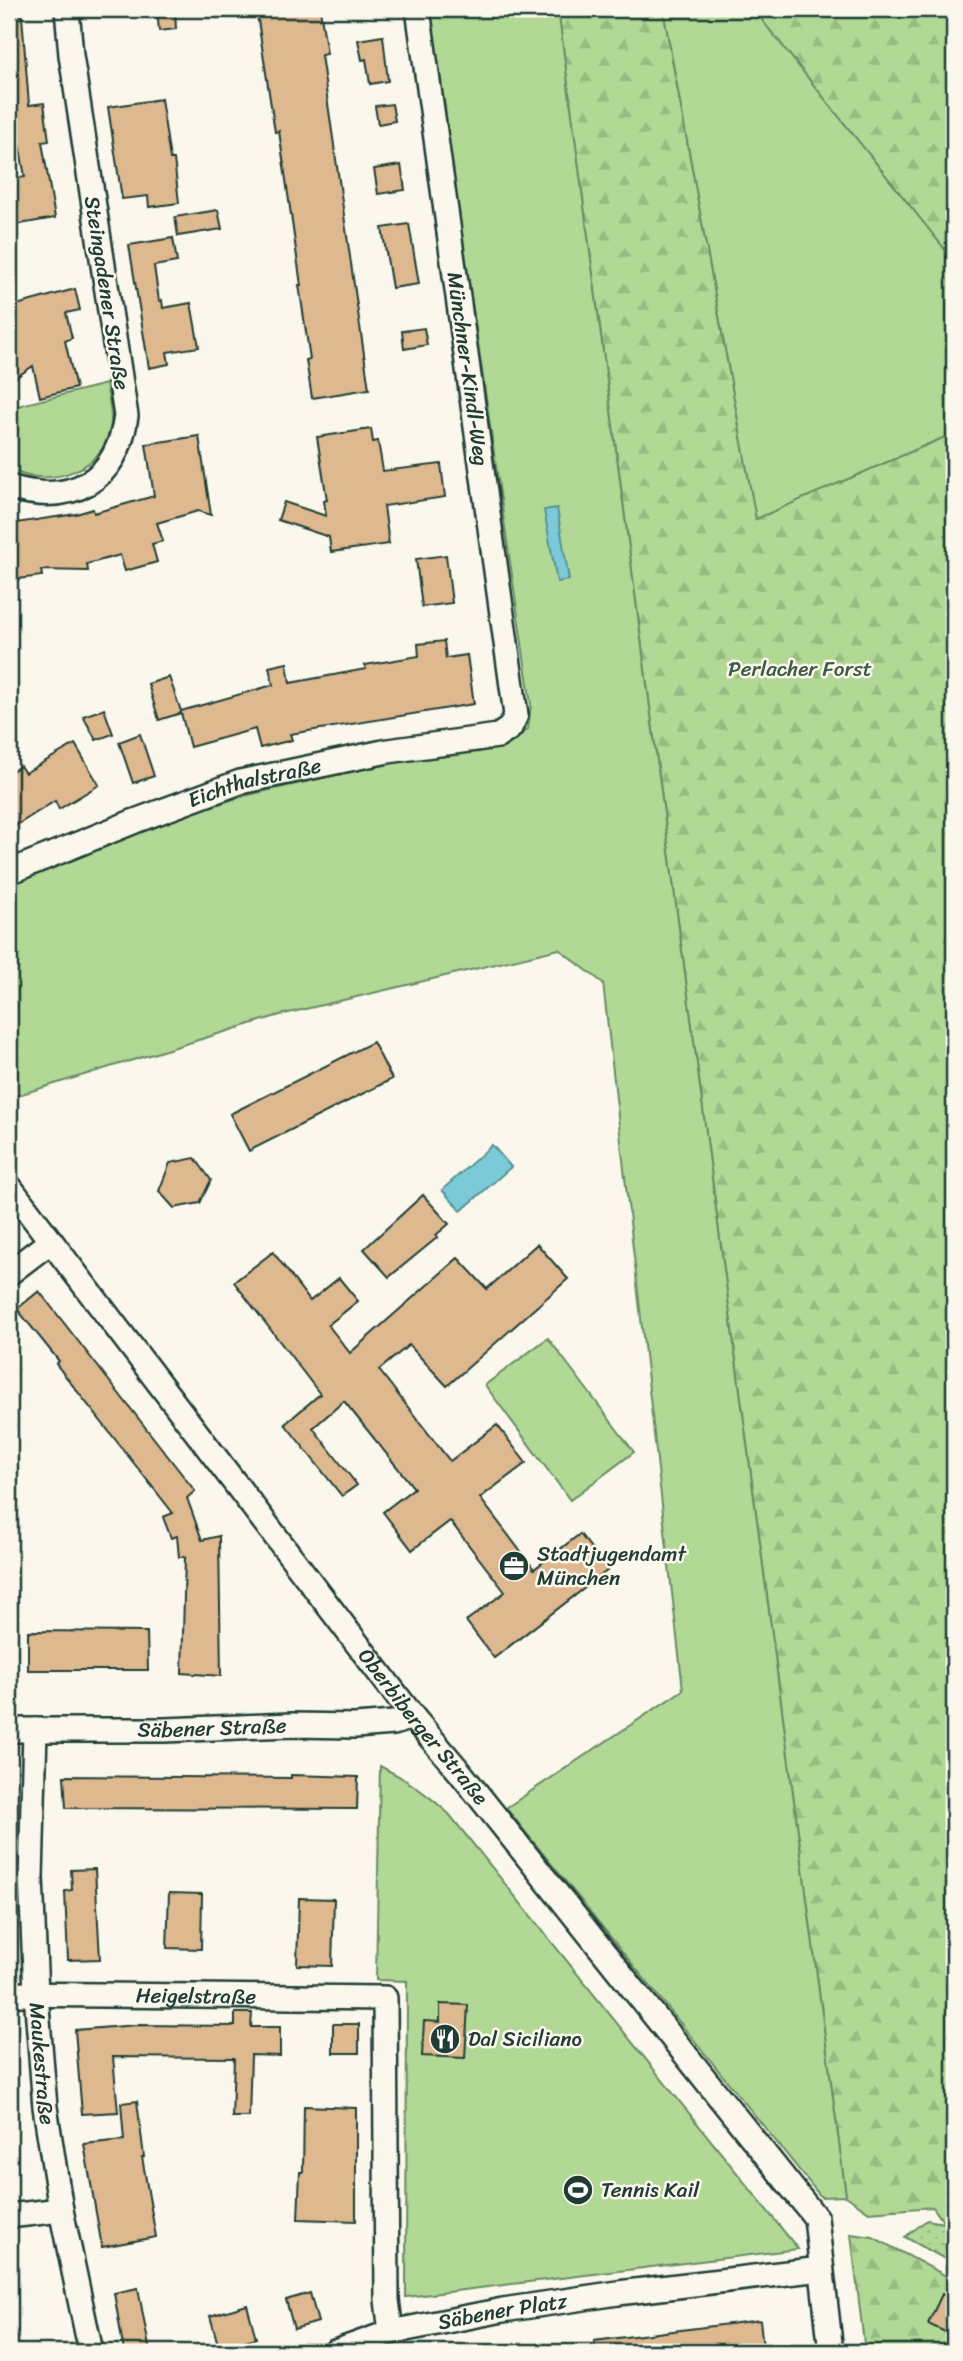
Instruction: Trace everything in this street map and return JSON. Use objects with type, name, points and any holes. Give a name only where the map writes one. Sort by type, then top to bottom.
[{"type":"street","name":"Steingadener Straße","points":[[9,486],[31,494],[59,493],[81,488],[101,474],[114,458],[123,440],[126,416],[71,55],[67,9]]},
{"type":"street","name":"Münchner-Kindl-Weg","points":[[418,9],[516,715],[510,728]]},
{"type":"street","name":"Eichthalstraße","points":[[9,873],[135,821],[240,782],[388,751],[498,736],[510,728]]},
{"type":"street","name":"Oberbiberger Straße","points":[[9,1186],[413,1717],[816,2218],[831,2352]]},
{"type":"street","points":[[9,1273],[51,1241]]},
{"type":"street","name":"Säbener Straße","points":[[9,1730],[355,1726],[394,1723],[413,1717]]},
{"type":"street","name":"Maukestraße","points":[[35,1730],[31,1877],[36,1994],[46,2107],[61,2210],[90,2352]]},
{"type":"street","name":"Heigelstraße","points":[[9,1994],[385,1998],[387,2301],[391,2332]]},
{"type":"street","points":[[9,2216],[61,2210]]},
{"type":"street","name":"Säbener Platz","points":[[335,2352],[391,2332],[618,2293],[821,2269]]},
{"type":"green space","points":[[429,9],[558,9],[846,2196],[821,2197],[506,1808],[683,1690],[603,983],[559,949],[280,1015],[9,1098],[9,884],[142,828],[244,796],[389,763],[480,752],[513,741],[528,729],[531,705]]},
{"type":"green space","name":"Perlacher Forst","points":[[558,9],[663,9],[756,518],[954,433],[954,2228],[944,2223],[933,2207],[869,2212],[846,2196]]},
{"type":"green space","points":[[663,9],[753,9],[954,261],[954,433],[756,519]]},
{"type":"green space","points":[[753,9],[954,9],[954,261]]},
{"type":"green space","points":[[106,384],[111,422],[107,439],[99,453],[88,464],[58,476],[24,475],[9,469],[9,408]]},
{"type":"green space","points":[[548,1338],[634,1452],[570,1500],[485,1385]]},
{"type":"green space","name":"Tennis Kail","points":[[380,1766],[416,1787],[449,1814],[798,2249],[406,2297],[407,1981],[376,1980]]},
{"type":"green space","points":[[927,2220],[954,2228],[954,2264],[905,2237]]},
{"type":"green space","points":[[851,2234],[873,2237],[954,2280],[954,2352],[865,2352]]},
{"type":"water","points":[[557,508],[569,580],[557,582],[544,510]]},
{"type":"water","points":[[492,1145],[511,1167],[461,1211],[442,1190]]},
{"type":"building","points":[[157,9],[175,9],[176,29],[159,31]]},
{"type":"building","points":[[293,9],[320,9],[327,54],[321,55],[369,389],[312,398],[306,360],[310,359],[301,285],[279,131],[275,132],[257,14]]},
{"type":"building","points":[[9,16],[22,16],[29,105],[44,103],[49,141],[42,142],[55,218],[14,225],[9,180],[25,177],[18,138],[9,139]]},
{"type":"building","points":[[383,36],[388,81],[370,84],[366,59],[362,60],[358,40]]},
{"type":"building","points":[[161,99],[170,159],[174,159],[179,203],[149,207],[148,196],[122,199],[108,107]]},
{"type":"building","points":[[392,104],[395,121],[378,124],[375,106]]},
{"type":"building","points":[[401,165],[405,190],[378,194],[374,169]]},
{"type":"building","points":[[218,210],[222,229],[178,236],[175,217]]},
{"type":"building","points":[[409,224],[419,284],[392,288],[382,228]]},
{"type":"building","points":[[173,238],[177,262],[154,266],[159,301],[162,300],[163,308],[191,303],[199,347],[167,352],[169,364],[149,368],[129,245]]},
{"type":"building","points":[[75,289],[80,310],[66,313],[72,338],[65,341],[76,388],[40,397],[33,366],[9,382],[9,307]]},
{"type":"building","points":[[424,328],[427,345],[404,349],[402,331]]},
{"type":"building","points":[[371,429],[373,442],[378,441],[383,471],[441,464],[445,497],[384,506],[389,544],[331,552],[329,537],[278,520],[284,502],[326,516],[324,501],[327,500],[317,437]]},
{"type":"building","points":[[199,436],[211,515],[198,511],[157,523],[163,541],[152,544],[157,562],[125,571],[120,555],[87,564],[88,571],[41,570],[42,576],[9,580],[9,524],[93,509],[94,513],[154,496],[146,444]]},
{"type":"building","points":[[446,555],[452,603],[422,607],[416,559]]},
{"type":"building","points":[[444,641],[446,658],[467,655],[474,704],[290,734],[292,740],[260,748],[255,729],[190,747],[181,713],[159,720],[148,684],[169,677],[181,711],[273,685],[269,667],[287,663],[290,683],[366,669],[365,665],[419,656],[418,644]]},
{"type":"building","points":[[104,709],[113,734],[96,740],[83,716]]},
{"type":"building","points":[[140,734],[154,776],[133,783],[119,742]]},
{"type":"building","points":[[75,744],[99,785],[59,809],[55,801],[9,830],[9,773],[20,766],[25,773]]},
{"type":"building","points":[[373,1042],[392,1079],[249,1151],[230,1114]]},
{"type":"building","points":[[195,1158],[211,1180],[200,1203],[174,1208],[159,1191],[170,1163]]},
{"type":"building","points":[[423,1195],[449,1224],[436,1235],[438,1237],[389,1277],[364,1249]]},
{"type":"building","points":[[537,1244],[568,1279],[447,1386],[409,1345],[379,1370],[450,1461],[497,1425],[526,1463],[480,1498],[534,1569],[580,1534],[608,1570],[494,1658],[466,1621],[505,1592],[450,1521],[412,1550],[383,1512],[414,1488],[344,1401],[313,1428],[357,1485],[342,1496],[285,1424],[320,1394],[234,1282],[273,1252],[310,1301],[339,1278],[358,1301],[328,1325],[350,1353],[458,1258],[487,1289]]},
{"type":"building","points":[[39,1291],[195,1491],[187,1498],[202,1540],[219,1536],[221,1676],[182,1673],[185,1557],[179,1557],[177,1536],[171,1538],[163,1517],[173,1513],[56,1364],[59,1361],[17,1309]]},
{"type":"building","points":[[28,1631],[147,1632],[148,1670],[28,1670]]},
{"type":"building","points":[[291,1775],[358,1777],[357,1809],[66,1808],[64,1776],[291,1778]]},
{"type":"building","points":[[95,1869],[100,1959],[68,1960],[65,1891],[72,1890],[71,1870]]},
{"type":"building","points":[[169,1893],[202,1894],[201,1949],[167,1948]]},
{"type":"building","points":[[299,1898],[334,1899],[332,1966],[297,1965]]},
{"type":"building","name":"Dal Siciliano","points":[[440,2004],[468,2005],[465,2058],[422,2056],[424,2021],[440,2022]]},
{"type":"building","points":[[235,2013],[252,2013],[251,2027],[280,2027],[280,2056],[251,2055],[249,2117],[232,2117],[234,2058],[113,2057],[118,2112],[82,2114],[75,2030],[137,2025],[235,2026]]},
{"type":"building","points":[[333,2024],[359,2024],[359,2053],[333,2053]]},
{"type":"building","points":[[137,2101],[142,2157],[156,2237],[102,2247],[84,2144],[124,2140],[121,2103]]},
{"type":"building","points":[[304,2106],[356,2108],[356,2221],[298,2219],[300,2172],[303,2172]]},
{"type":"building","points":[[138,2288],[150,2352],[124,2352],[114,2293]]},
{"type":"building","points":[[310,2293],[318,2322],[294,2329],[286,2300]]},
{"type":"building","points":[[942,2294],[954,2300],[954,2336],[928,2324]]},
{"type":"building","points":[[247,2305],[256,2338],[219,2348],[210,2316]]},
{"type":"building","points":[[760,2320],[763,2347],[723,2352],[594,2352],[594,2341]]},
{"type":"place","name":"Stadtjugendamt München","points":[[514,1566]]},
{"type":"place","name":"Dal Siciliano","points":[[445,2039]]},
{"type":"place","name":"Tennis Kail","points":[[578,2190]]}]
